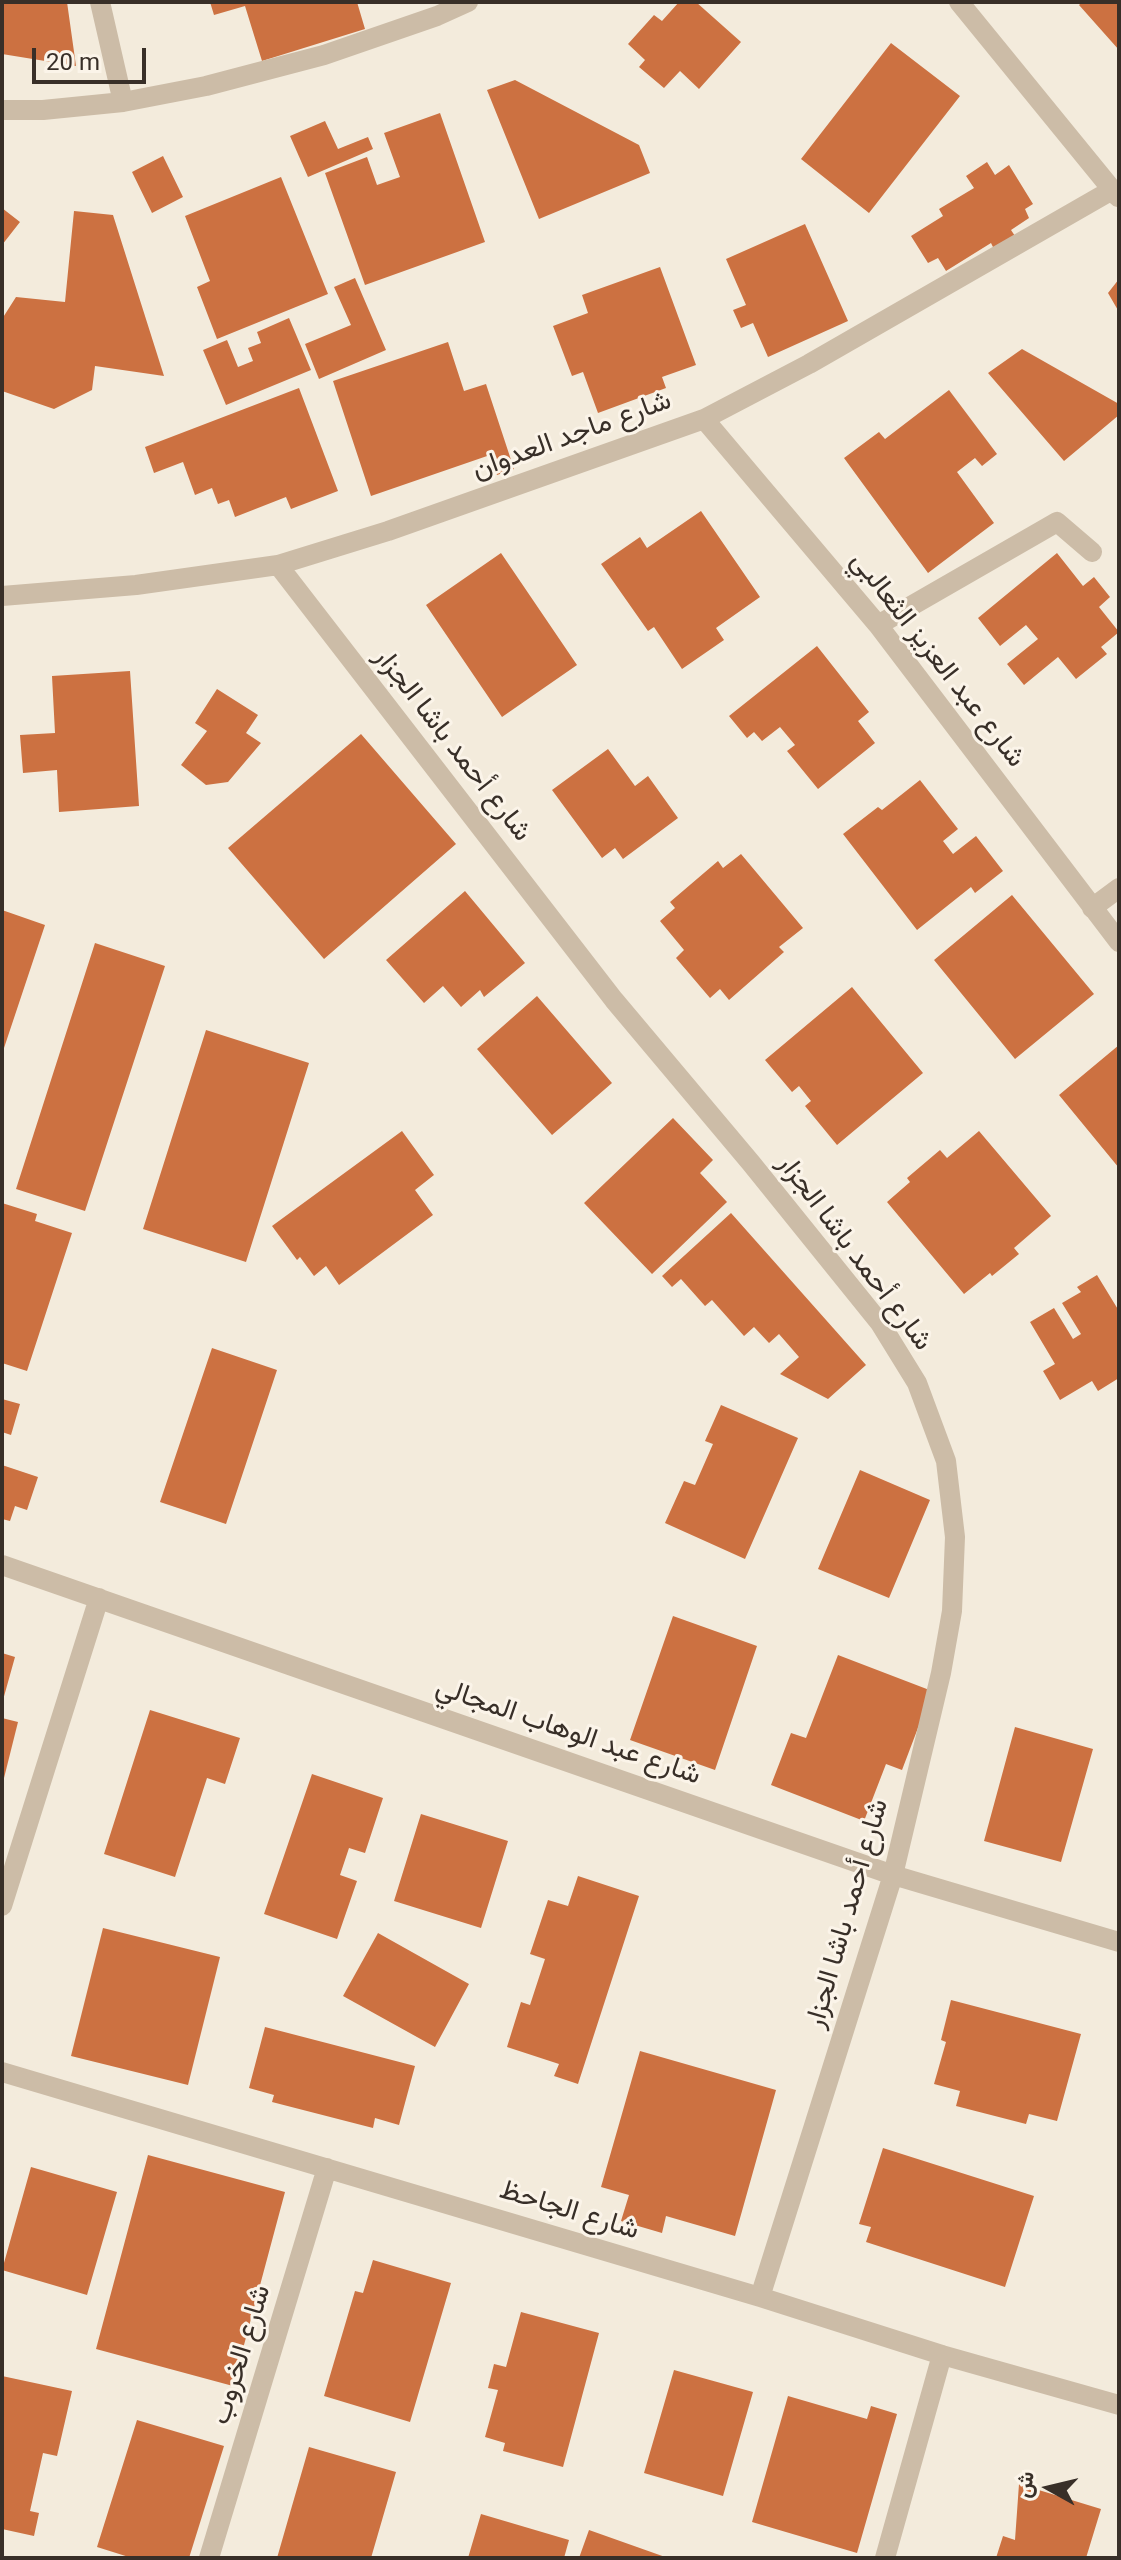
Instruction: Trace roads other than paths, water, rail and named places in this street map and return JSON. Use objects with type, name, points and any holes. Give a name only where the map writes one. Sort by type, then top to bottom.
[{"type":"street","points":[[100,2],[123,102]]},
{"type":"street","points":[[2,110],[43,110],[123,102],[206,86],[324,55],[437,16],[468,2]]},
{"type":"street","points":[[959,2],[1116,194]]},
{"type":"street","name":"شارع ماجد العدوان","points":[[2,596],[136,585],[278,565],[388,531],[704,419],[1116,194]]},
{"type":"street","name":"شارع عبد العزيز الثعالبي","points":[[704,419],[878,625],[1119,942]]},
{"type":"street","points":[[878,625],[1057,522],[1092,552]]},
{"type":"street","name":"شارع أحمد باشا الجزار","points":[[278,565],[614,1000],[880,1323],[917,1383],[946,1461],[955,1537],[952,1611],[941,1673],[893,1875],[760,2297]]},
{"type":"street","points":[[1092,908],[1119,888]]},
{"type":"street","name":"شارع عبد الوهاب المجالي","points":[[2,1565],[893,1875],[1119,1942]]},
{"type":"street","points":[[2,1906],[99,1598]]},
{"type":"street","name":"شارع الجاحظ","points":[[2,2072],[760,2297],[942,2355],[1119,2405]]},
{"type":"street","name":"شارع الخروب","points":[[209,2558],[327,2168]]},
{"type":"street","points":[[885,2558],[942,2355]]}]
